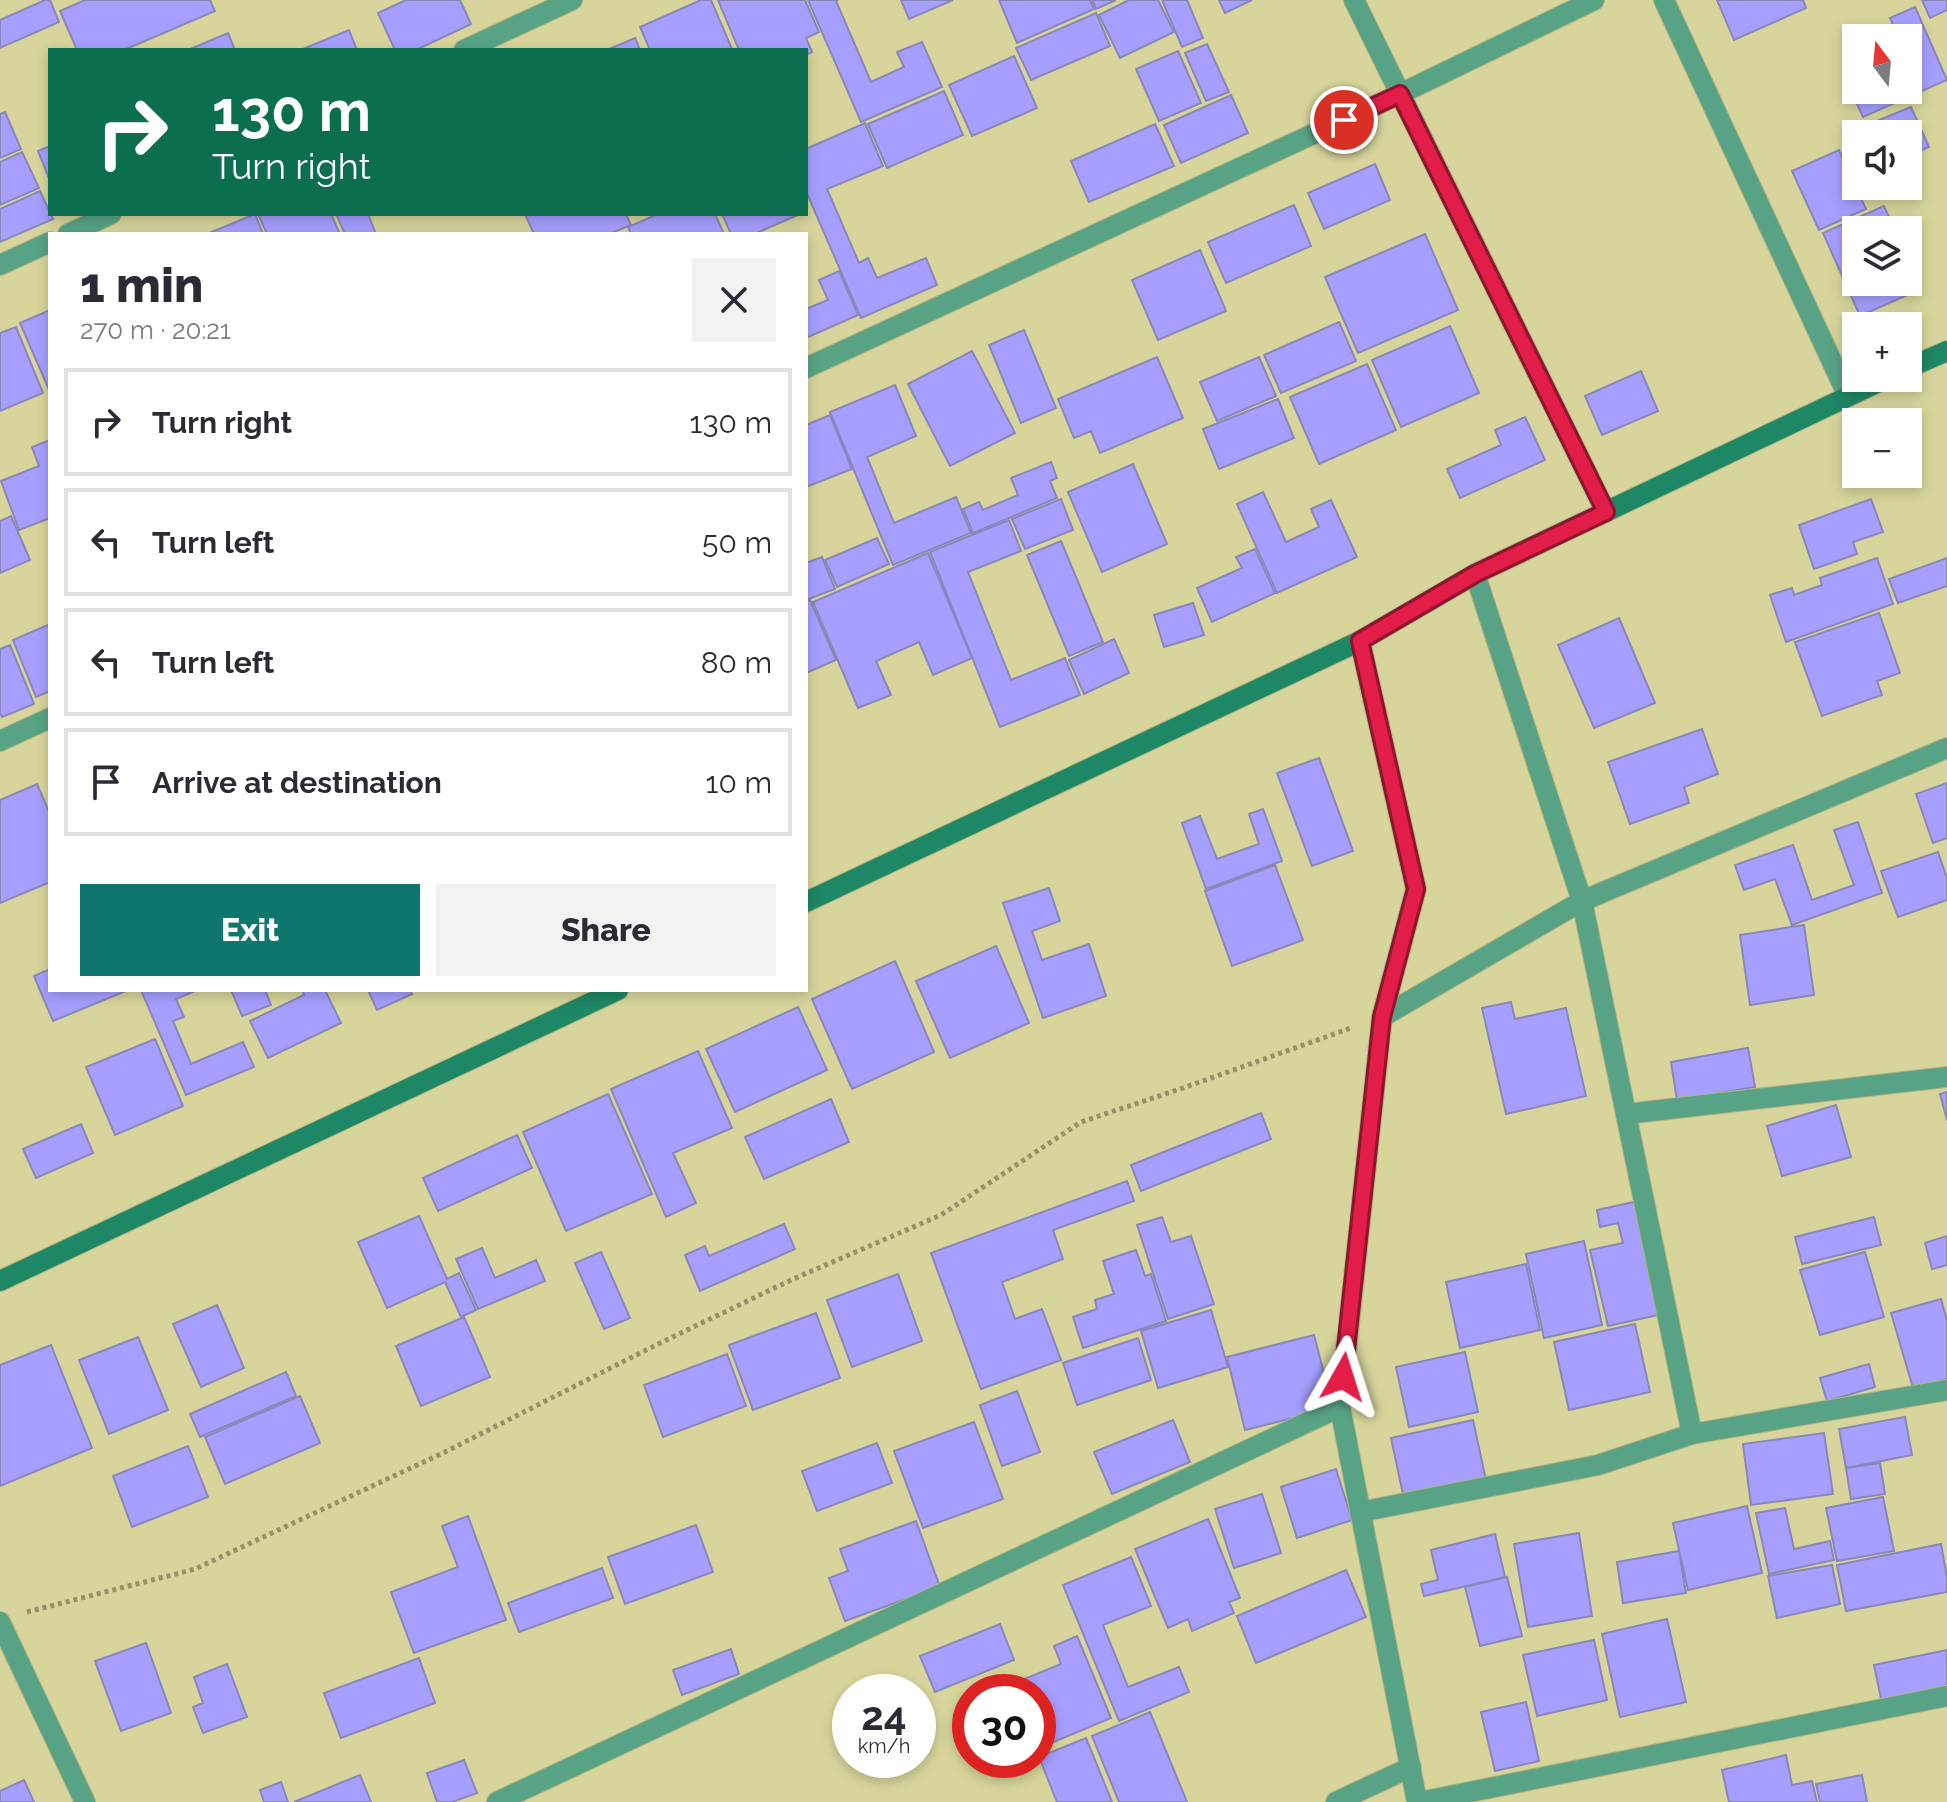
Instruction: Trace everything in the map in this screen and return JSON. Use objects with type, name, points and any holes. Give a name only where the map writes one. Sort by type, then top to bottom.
[{"type":"street","points":[[468,48],[572,0]]},
{"type":"street","points":[[1354,0],[1606,512]]},
{"type":"street","points":[[808,367],[1400,94],[1594,0]]},
{"type":"street","points":[[1664,0],[1848,396]]},
{"type":"street","points":[[72,232],[107,216]]},
{"type":"street","points":[[0,265],[48,243]]},
{"type":"street","points":[[1922,362],[1947,351]]},
{"type":"street","points":[[808,901],[1360,641],[1475,574],[1857,392]]},
{"type":"street","points":[[1475,574],[1582,901],[1692,1434]]},
{"type":"street","points":[[1360,641],[1416,889],[1382,1017],[1340,1407],[1418,1802],[1947,1696]]},
{"type":"street","points":[[0,741],[48,719]]},
{"type":"street","points":[[1382,1017],[1582,901],[1947,748]]},
{"type":"street","points":[[0,1281],[614,992]]},
{"type":"street","points":[[1626,1114],[1947,1077]]},
{"type":"street","points":[[1360,1512],[1598,1465],[1692,1434],[1947,1390]]},
{"type":"street","points":[[497,1802],[1340,1407]]},
{"type":"street","points":[[8,1619],[85,1802]]},
{"type":"street","points":[[1336,1802],[1411,1767]]},
{"type":"path","points":[[8,1619],[195,1569],[445,1452],[791,1280],[941,1215],[1081,1122],[1382,1017]]},
{"type":"building","points":[[50,0],[59,22],[0,48],[0,20]]},
{"type":"building","points":[[85,0],[210,0],[215,11],[129,48],[76,48],[60,11]]},
{"type":"building","points":[[406,0],[460,0],[471,24],[420,48],[394,48],[378,13]]},
{"type":"building","points":[[701,0],[711,0],[732,48],[649,48],[640,27]]},
{"type":"building","points":[[718,0],[805,0],[819,32],[806,38],[812,52],[808,54],[808,48],[738,48]]},
{"type":"building","points":[[808,0],[838,0],[871,82],[904,67],[897,52],[922,42],[942,87],[861,122]]},
{"type":"building","points":[[901,0],[953,0],[909,19]]},
{"type":"building","points":[[999,0],[1090,0],[1094,9],[1017,43]]},
{"type":"building","points":[[1092,0],[1116,0],[1096,9]]},
{"type":"building","points":[[1129,0],[1158,0],[1174,32],[1120,58],[1099,15]]},
{"type":"building","points":[[1162,0],[1187,0],[1203,38],[1182,47]]},
{"type":"building","points":[[1219,0],[1252,0],[1225,13]]},
{"type":"building","points":[[1717,0],[1803,0],[1806,8],[1734,40]]},
{"type":"building","points":[[1922,0],[1947,0],[1947,10],[1930,18]]},
{"type":"building","points":[[1915,7],[1947,80],[1922,91],[1922,24],[1893,24],[1890,18]]},
{"type":"building","points":[[1096,13],[1110,46],[1031,80],[1016,48]]},
{"type":"building","points":[[349,30],[356,48],[305,48]]},
{"type":"building","points":[[228,33],[234,48],[193,48]]},
{"type":"building","points":[[635,38],[639,48],[612,48]]},
{"type":"building","points":[[1207,44],[1229,92],[1206,101],[1185,53]]},
{"type":"building","points":[[1178,51],[1201,103],[1159,121],[1136,69]]},
{"type":"building","points":[[1014,56],[1037,108],[972,136],[949,85]]},
{"type":"building","points":[[944,91],[963,135],[887,168],[868,124]]},
{"type":"building","points":[[1231,95],[1248,133],[1181,163],[1164,125]]},
{"type":"building","points":[[1857,104],[1893,104],[1863,117]]},
{"type":"building","points":[[1911,107],[1917,120],[1879,120]]},
{"type":"building","points":[[5,112],[21,149],[0,158],[0,114]]},
{"type":"building","points":[[865,123],[883,166],[827,189],[859,263],[868,258],[877,278],[926,258],[937,285],[861,318],[808,196],[808,148]]},
{"type":"building","points":[[1155,124],[1174,166],[1089,202],[1071,161]]},
{"type":"building","points":[[1922,131],[1929,147],[1922,150]]},
{"type":"building","points":[[48,147],[48,176],[38,151]]},
{"type":"building","points":[[1839,150],[1842,157],[1842,200],[1862,200],[1866,209],[1842,216],[1842,220],[1819,230],[1792,171]]},
{"type":"building","points":[[22,152],[39,188],[0,205],[0,162]]},
{"type":"building","points":[[1375,164],[1390,200],[1324,229],[1308,193]]},
{"type":"building","points":[[40,191],[48,216],[53,219],[0,242],[0,209]]},
{"type":"building","points":[[1294,205],[1311,246],[1226,283],[1208,242]]},
{"type":"building","points":[[1884,206],[1889,216],[1861,216]]},
{"type":"building","points":[[256,216],[262,232],[212,232]]},
{"type":"building","points":[[259,216],[332,216],[339,232],[266,232]]},
{"type":"building","points":[[337,216],[369,216],[375,232],[344,232]]},
{"type":"building","points":[[526,216],[627,216],[631,225],[614,232],[533,232]]},
{"type":"building","points":[[653,216],[716,216],[723,232],[630,232],[628,227]]},
{"type":"building","points":[[723,216],[795,216],[759,232],[730,232]]},
{"type":"building","points":[[1842,225],[1842,276],[1823,233]]},
{"type":"building","points":[[1425,234],[1458,310],[1358,353],[1325,277]]},
{"type":"building","points":[[1200,250],[1226,311],[1158,340],[1132,280]]},
{"type":"building","points":[[839,271],[858,315],[808,337],[808,308],[828,300],[819,280]]},
{"type":"building","points":[[1851,296],[1905,296],[1869,312],[1858,312]]},
{"type":"building","points":[[48,311],[48,387],[20,323]]},
{"type":"building","points":[[1339,322],[1356,361],[1281,393],[1264,355]]},
{"type":"building","points":[[1450,326],[1479,393],[1401,427],[1372,360]]},
{"type":"building","points":[[16,327],[43,393],[0,411],[0,333]]},
{"type":"building","points":[[1024,330],[1056,408],[1021,423],[989,345]]},
{"type":"building","points":[[972,351],[1015,433],[950,466],[908,384]]},
{"type":"building","points":[[1157,357],[1183,418],[1100,453],[1091,431],[1074,438],[1058,399]]},
{"type":"building","points":[[1259,357],[1276,396],[1217,421],[1200,382]]},
{"type":"building","points":[[1367,364],[1396,430],[1319,464],[1290,397]]},
{"type":"building","points":[[1641,371],[1658,411],[1602,435],[1585,396]]},
{"type":"building","points":[[895,385],[916,436],[867,457],[894,523],[956,497],[971,533],[893,565],[830,412]]},
{"type":"building","points":[[1278,399],[1294,438],[1219,469],[1203,429]]},
{"type":"building","points":[[830,415],[852,469],[808,486],[808,424]]},
{"type":"building","points":[[1525,417],[1545,460],[1460,498],[1447,469],[1501,445],[1495,430]]},
{"type":"building","points":[[48,441],[48,519],[19,530],[1,481],[39,466],[32,447]]},
{"type":"building","points":[[1051,462],[1057,478],[1050,481],[1057,498],[973,533],[963,509],[979,502],[983,510],[1018,495],[1011,478]]},
{"type":"building","points":[[1133,464],[1167,544],[1102,572],[1068,492]]},
{"type":"building","points":[[1263,492],[1286,542],[1319,527],[1311,509],[1331,500],[1357,557],[1277,593],[1237,504]]},
{"type":"building","points":[[1061,499],[1073,530],[1025,549],[1012,519]]},
{"type":"building","points":[[1871,499],[1883,532],[1853,542],[1857,554],[1814,569],[1799,525]]},
{"type":"building","points":[[11,516],[30,560],[0,573],[0,521]]},
{"type":"building","points":[[1009,520],[1021,551],[968,572],[1011,680],[1065,658],[1080,695],[1000,727],[930,552]]},
{"type":"building","points":[[877,538],[889,564],[837,587],[825,560]]},
{"type":"building","points":[[1061,541],[1103,642],[1069,656],[1027,555]]},
{"type":"building","points":[[1255,549],[1275,593],[1212,622],[1197,588],[1242,568],[1236,557]]},
{"type":"building","points":[[928,553],[972,658],[933,675],[919,642],[876,661],[891,695],[858,708],[813,602]]},
{"type":"building","points":[[822,557],[835,589],[808,599],[808,562]]},
{"type":"building","points":[[1877,558],[1893,604],[1786,642],[1770,595],[1792,588],[1794,595],[1822,585],[1820,578]]},
{"type":"building","points":[[1947,558],[1947,586],[1898,603],[1889,579]]},
{"type":"building","points":[[808,601],[836,660],[808,672]]},
{"type":"building","points":[[1193,603],[1204,635],[1164,647],[1154,615]]},
{"type":"building","points":[[1879,613],[1900,673],[1877,681],[1882,695],[1822,716],[1795,642]]},
{"type":"building","points":[[1619,618],[1655,703],[1594,728],[1558,645]]},
{"type":"building","points":[[48,625],[48,692],[36,697],[13,640]]},
{"type":"building","points":[[1114,639],[1129,673],[1084,694],[1069,660]]},
{"type":"building","points":[[10,645],[34,704],[2,717],[0,649]]},
{"type":"building","points":[[1702,729],[1718,774],[1684,787],[1689,803],[1630,824],[1608,762]]},
{"type":"building","points":[[1319,758],[1353,851],[1312,866],[1277,773]]},
{"type":"building","points":[[1947,783],[1947,838],[1933,843],[1916,794]]},
{"type":"building","points":[[37,784],[48,809],[48,883],[0,903],[0,800]]},
{"type":"building","points":[[1263,809],[1282,861],[1206,889],[1182,823],[1200,816],[1217,859],[1259,844],[1249,814]]},
{"type":"building","points":[[1858,822],[1882,893],[1792,925],[1775,879],[1744,890],[1735,865],[1793,845],[1812,900],[1854,885],[1834,830]]},
{"type":"building","points":[[1938,852],[1947,878],[1947,900],[1898,917],[1881,871]]},
{"type":"building","points":[[1275,865],[1303,940],[1232,966],[1205,891]]},
{"type":"building","points":[[1049,888],[1060,921],[1032,931],[1042,960],[1089,944],[1106,996],[1043,1018],[1003,903]]},
{"type":"building","points":[[1804,925],[1814,995],[1750,1005],[1740,935]]},
{"type":"building","points":[[996,946],[1029,1023],[950,1058],[916,981]]},
{"type":"building","points":[[895,961],[934,1052],[852,1089],[812,999]]},
{"type":"building","points":[[48,970],[48,992],[123,992],[53,1021],[34,976]]},
{"type":"building","points":[[142,992],[192,992],[176,999],[184,1017],[173,1021],[191,1064],[243,1042],[254,1067],[186,1095]]},
{"type":"building","points":[[232,992],[266,992],[271,1005],[242,1016]]},
{"type":"building","points":[[303,992],[326,992],[341,1023],[268,1058],[250,1021],[304,995]]},
{"type":"building","points":[[369,992],[412,994],[377,1010]]},
{"type":"building","points":[[1511,1002],[1515,1019],[1566,1008],[1586,1096],[1506,1114],[1482,1008]]},
{"type":"building","points":[[798,1007],[827,1070],[735,1112],[706,1049]]},
{"type":"building","points":[[155,1039],[183,1106],[115,1135],[86,1067]]},
{"type":"building","points":[[1748,1048],[1755,1087],[1677,1100],[1671,1062]]},
{"type":"building","points":[[698,1051],[732,1128],[673,1153],[696,1203],[666,1217],[611,1089]]},
{"type":"building","points":[[1947,1092],[1947,1120],[1940,1094]]},
{"type":"building","points":[[608,1094],[652,1194],[566,1231],[523,1132]]},
{"type":"building","points":[[831,1099],[849,1142],[764,1179],[745,1137]]},
{"type":"building","points":[[1836,1105],[1851,1157],[1782,1176],[1767,1126]]},
{"type":"building","points":[[1261,1113],[1271,1139],[1141,1191],[1131,1165]]},
{"type":"building","points":[[81,1124],[93,1153],[36,1178],[23,1149]]},
{"type":"building","points":[[517,1135],[532,1168],[438,1211],[423,1178]]},
{"type":"building","points":[[1127,1181],[1134,1201],[1053,1230],[1063,1259],[1002,1282],[1015,1319],[1042,1309],[1061,1360],[981,1389],[931,1253]]},
{"type":"building","points":[[1634,1202],[1658,1315],[1608,1326],[1590,1250],[1623,1243],[1618,1223],[1600,1227],[1597,1210]]},
{"type":"building","points":[[419,1216],[447,1279],[459,1273],[476,1310],[461,1317],[445,1282],[387,1308],[358,1242]]},
{"type":"building","points":[[1162,1217],[1171,1242],[1191,1236],[1214,1304],[1168,1319],[1137,1225]]},
{"type":"building","points":[[1874,1217],[1881,1245],[1802,1264],[1795,1237]]},
{"type":"building","points":[[784,1224],[795,1249],[700,1291],[685,1255],[705,1246],[709,1256]]},
{"type":"building","points":[[1947,1236],[1947,1265],[1932,1269],[1925,1243]]},
{"type":"building","points":[[1584,1241],[1602,1325],[1544,1338],[1526,1254]]},
{"type":"building","points":[[482,1248],[495,1278],[536,1260],[545,1281],[478,1309],[456,1259]]},
{"type":"building","points":[[1136,1250],[1145,1276],[1151,1274],[1166,1321],[1083,1348],[1073,1317],[1097,1309],[1095,1300],[1114,1294],[1103,1261]]},
{"type":"building","points":[[601,1252],[630,1318],[604,1329],[575,1263]]},
{"type":"building","points":[[1865,1252],[1884,1317],[1820,1335],[1800,1270]]},
{"type":"building","points":[[1526,1264],[1540,1330],[1460,1348],[1446,1282]]},
{"type":"building","points":[[898,1274],[922,1341],[852,1367],[827,1300]]},
{"type":"building","points":[[1941,1299],[1947,1320],[1947,1379],[1913,1388],[1891,1313]]},
{"type":"building","points":[[217,1305],[244,1368],[201,1387],[173,1324]]},
{"type":"building","points":[[1211,1310],[1228,1367],[1158,1388],[1141,1331]]},
{"type":"building","points":[[816,1313],[840,1378],[753,1410],[729,1345]]},
{"type":"building","points":[[464,1317],[490,1377],[421,1406],[396,1346]]},
{"type":"building","points":[[1635,1324],[1650,1392],[1569,1410],[1554,1342]]},
{"type":"building","points":[[1314,1335],[1333,1408],[1245,1430],[1227,1357]]},
{"type":"building","points":[[138,1337],[168,1410],[109,1434],[79,1360]]},
{"type":"building","points":[[1138,1338],[1151,1380],[1077,1405],[1063,1363]]},
{"type":"building","points":[[51,1345],[92,1448],[0,1486],[0,1365]]},
{"type":"building","points":[[1465,1352],[1478,1412],[1409,1427],[1396,1367]]},
{"type":"building","points":[[727,1354],[746,1406],[663,1437],[644,1385]]},
{"type":"building","points":[[1869,1364],[1875,1387],[1827,1401],[1820,1378]]},
{"type":"building","points":[[286,1372],[296,1396],[200,1437],[190,1414]]},
{"type":"building","points":[[1017,1391],[1040,1452],[1002,1466],[980,1405]]},
{"type":"building","points":[[300,1396],[320,1443],[225,1484],[205,1437]]},
{"type":"building","points":[[1905,1417],[1912,1455],[1846,1468],[1839,1429]]},
{"type":"building","points":[[1173,1420],[1190,1462],[1112,1494],[1094,1452]]},
{"type":"building","points":[[1473,1420],[1486,1480],[1404,1499],[1391,1438]]},
{"type":"building","points":[[974,1422],[1003,1499],[923,1528],[894,1451]]},
{"type":"building","points":[[1824,1433],[1833,1494],[1751,1505],[1743,1444]]},
{"type":"building","points":[[877,1443],[892,1483],[817,1511],[802,1471]]},
{"type":"building","points":[[188,1446],[208,1497],[132,1527],[113,1476]]},
{"type":"building","points":[[1880,1463],[1885,1494],[1851,1499],[1846,1468]]},
{"type":"building","points":[[1336,1469],[1352,1520],[1297,1538],[1281,1487]]},
{"type":"building","points":[[1262,1494],[1281,1553],[1234,1568],[1215,1509]]},
{"type":"building","points":[[1883,1497],[1894,1551],[1837,1561],[1826,1508]]},
{"type":"building","points":[[1747,1506],[1762,1573],[1688,1590],[1673,1523]]},
{"type":"building","points":[[1785,1508],[1794,1549],[1830,1541],[1834,1560],[1769,1574],[1756,1513]]},
{"type":"building","points":[[468,1516],[506,1620],[414,1653],[391,1592],[458,1567],[442,1526]]},
{"type":"building","points":[[1208,1519],[1240,1598],[1229,1602],[1234,1613],[1192,1631],[1188,1619],[1168,1628],[1135,1549]]},
{"type":"building","points":[[916,1521],[940,1587],[845,1621],[829,1578],[848,1571],[840,1549]]},
{"type":"building","points":[[696,1525],[713,1572],[625,1604],[608,1557]]},
{"type":"building","points":[[1579,1533],[1592,1616],[1528,1627],[1514,1544]]},
{"type":"building","points":[[1495,1534],[1505,1577],[1424,1596],[1421,1584],[1438,1580],[1431,1550]]},
{"type":"building","points":[[1941,1544],[1947,1592],[1846,1611],[1837,1565]]},
{"type":"building","points":[[1679,1551],[1686,1593],[1623,1603],[1617,1562]]},
{"type":"building","points":[[1131,1557],[1151,1606],[1103,1625],[1128,1687],[1179,1667],[1189,1692],[1119,1721],[1063,1585]]},
{"type":"building","points":[[1832,1565],[1840,1604],[1777,1618],[1768,1576]]},
{"type":"building","points":[[602,1568],[613,1598],[519,1632],[508,1603]]},
{"type":"building","points":[[1346,1570],[1366,1617],[1256,1663],[1237,1616]]},
{"type":"building","points":[[1507,1577],[1522,1636],[1480,1646],[1465,1587]]},
{"type":"building","points":[[1667,1619],[1686,1702],[1620,1717],[1602,1634]]},
{"type":"building","points":[[1000,1624],[1014,1660],[979,1674],[952,1674],[952,1685],[936,1692],[936,1674],[928,1674],[920,1656]]},
{"type":"building","points":[[1077,1636],[1111,1718],[1056,1741],[1056,1674],[1037,1674],[1061,1664],[1054,1646]]},
{"type":"building","points":[[1594,1640],[1607,1700],[1537,1716],[1523,1655]]},
{"type":"building","points":[[146,1643],[171,1713],[121,1731],[95,1661]]},
{"type":"building","points":[[731,1649],[739,1674],[682,1695],[673,1670]]},
{"type":"building","points":[[1947,1650],[1947,1689],[1882,1703],[1874,1665]]},
{"type":"building","points":[[419,1658],[435,1703],[341,1738],[324,1693]]},
{"type":"building","points":[[227,1664],[247,1717],[203,1733],[193,1707],[203,1703],[194,1677]]},
{"type":"building","points":[[1526,1702],[1539,1761],[1495,1771],[1481,1712]]},
{"type":"building","points":[[1150,1712],[1187,1802],[1119,1802],[1092,1736]]},
{"type":"building","points":[[1086,1738],[1112,1802],[1057,1802],[1047,1778],[1056,1778],[1056,1750]]},
{"type":"building","points":[[1786,1755],[1792,1785],[1812,1781],[1817,1802],[1729,1802],[1722,1770]]},
{"type":"building","points":[[464,1760],[477,1793],[452,1802],[437,1802],[427,1773]]},
{"type":"building","points":[[360,1775],[371,1802],[294,1802]]},
{"type":"building","points":[[1862,1775],[1867,1802],[1820,1802],[1816,1784]]},
{"type":"building","points":[[24,1780],[34,1802],[0,1802],[0,1791]]},
{"type":"building","points":[[281,1782],[288,1802],[264,1802],[260,1790]]},
{"type":"route","points":[[1343,1377],[1382,1017],[1416,889],[1360,641],[1475,574],[1606,512],[1400,94],[1344,120]]}]
